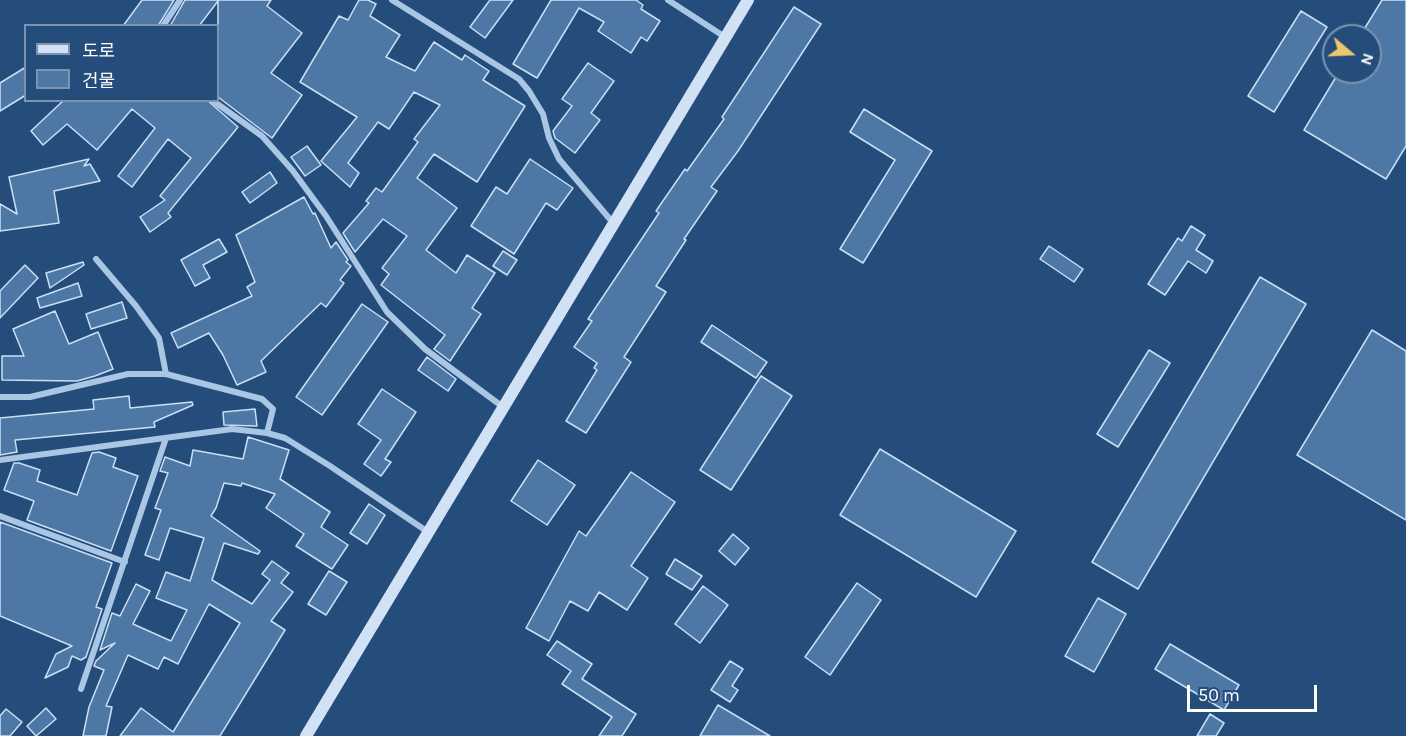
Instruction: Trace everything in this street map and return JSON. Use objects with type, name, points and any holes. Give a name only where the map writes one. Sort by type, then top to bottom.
[{"type":"main road","points":[[306,736],[748,0]]},
{"type":"street","points":[[164,24],[180,0]]},
{"type":"street","points":[[392,0],[519,80],[529,90],[543,114],[549,138],[559,159],[615,224]]},
{"type":"street","points":[[668,0],[726,37]]},
{"type":"street","points":[[216,102],[262,136],[293,171],[326,216],[387,312],[425,350],[503,407]]},
{"type":"street","points":[[96,259],[136,306],[159,338],[166,374]]},
{"type":"street","points":[[0,397],[30,397],[128,374],[166,374],[262,399],[273,409],[267,433]]},
{"type":"street","points":[[0,460],[232,429],[267,433],[285,438],[428,532]]},
{"type":"street","points":[[81,689],[166,438]]},
{"type":"street","points":[[0,516],[125,562]]},
{"type":"building","points":[[142,0],[174,0],[159,24],[124,24]]},
{"type":"building","points":[[185,0],[271,0],[267,6],[302,33],[271,73],[302,95],[272,138],[219,98],[218,1],[201,24],[171,24]]},
{"type":"building","points":[[359,0],[368,0],[376,4],[370,16],[400,35],[386,57],[415,71],[434,42],[462,60],[465,55],[489,71],[483,80],[525,106],[477,182],[434,154],[417,178],[457,208],[426,250],[456,273],[467,255],[495,273],[472,308],[481,314],[450,361],[434,349],[445,335],[381,285],[389,274],[382,268],[407,236],[383,219],[355,252],[343,233],[369,203],[366,201],[376,188],[382,192],[418,142],[414,139],[440,105],[414,92],[389,129],[378,122],[348,163],[359,173],[350,187],[321,161],[357,117],[300,82],[339,16],[348,20]]},
{"type":"building","points":[[490,0],[513,0],[485,38],[470,27]]},
{"type":"building","points":[[551,0],[636,0],[643,5],[641,9],[660,21],[647,41],[641,37],[631,53],[598,31],[604,22],[579,8],[537,78],[513,64]]},
{"type":"building","points":[[1382,0],[1406,0],[1406,146],[1386,179],[1304,130],[1332,84],[1382,84],[1382,24],[1367,24]]},
{"type":"building","points":[[794,7],[821,24],[738,151],[711,187],[717,191],[684,239],[686,240],[656,286],[666,292],[624,357],[631,362],[586,433],[566,421],[597,370],[594,368],[597,363],[574,347],[592,321],[588,319],[659,213],[656,211],[724,119],[722,117]]},
{"type":"building","points":[[1301,11],[1322,24],[1322,35],[1274,112],[1248,96]]},
{"type":"building","points":[[588,63],[614,81],[591,113],[600,120],[575,153],[555,138],[553,131],[572,106],[562,99]]},
{"type":"building","points":[[24,68],[24,96],[0,111],[0,83]]},
{"type":"building","points":[[62,102],[209,102],[238,127],[168,213],[171,217],[150,232],[140,217],[165,200],[160,196],[191,158],[168,139],[132,187],[118,176],[155,128],[132,109],[97,150],[67,124],[43,145],[31,131]]},
{"type":"building","points":[[864,109],[932,151],[863,263],[840,249],[895,160],[850,132]]},
{"type":"building","points":[[307,146],[321,165],[305,176],[291,157]]},
{"type":"building","points":[[89,159],[84,166],[90,164],[100,181],[54,191],[59,223],[0,231],[0,204],[17,214],[9,177]]},
{"type":"building","points":[[530,159],[573,188],[557,210],[546,203],[514,254],[471,226],[496,187],[507,194]]},
{"type":"building","points":[[270,172],[277,183],[250,203],[242,192]]},
{"type":"building","points":[[304,197],[313,214],[315,213],[331,248],[336,242],[348,260],[346,262],[351,266],[340,280],[344,283],[326,307],[321,303],[261,361],[266,372],[237,385],[223,355],[209,333],[178,348],[171,333],[252,296],[247,287],[255,282],[236,235]]},
{"type":"building","points":[[1191,226],[1205,235],[1196,250],[1213,261],[1206,273],[1188,261],[1165,295],[1148,284],[1178,238],[1182,241]]},
{"type":"building","points":[[219,239],[227,252],[203,265],[210,278],[195,286],[181,260]]},
{"type":"building","points":[[1049,246],[1083,269],[1074,282],[1040,259]]},
{"type":"building","points":[[503,251],[517,260],[507,275],[493,266]]},
{"type":"building","points":[[83,262],[84,265],[50,288],[46,273]]},
{"type":"building","points":[[25,265],[38,278],[0,318],[0,291]]},
{"type":"building","points":[[1260,277],[1306,304],[1138,589],[1092,562]]},
{"type":"building","points":[[78,283],[82,296],[40,308],[37,298]]},
{"type":"building","points":[[122,302],[127,318],[91,329],[86,314]]},
{"type":"building","points":[[362,304],[388,322],[322,415],[296,397]]},
{"type":"building","points":[[55,311],[69,344],[98,332],[113,369],[77,381],[2,380],[2,356],[24,356],[13,329]]},
{"type":"building","points":[[712,325],[767,362],[756,378],[701,342]]},
{"type":"building","points":[[1372,330],[1406,351],[1406,520],[1297,455]]},
{"type":"building","points":[[1149,350],[1170,363],[1118,447],[1097,434]]},
{"type":"building","points":[[427,357],[456,379],[448,391],[418,370]]},
{"type":"building","points":[[761,376],[792,396],[731,490],[700,470]]},
{"type":"building","points":[[382,389],[416,412],[385,459],[391,462],[381,476],[364,464],[381,440],[358,424]]},
{"type":"building","points":[[129,396],[130,408],[192,402],[193,405],[154,422],[155,427],[15,440],[17,452],[0,455],[0,418],[94,409],[93,400]]},
{"type":"building","points":[[255,409],[257,426],[224,425],[223,412]]},
{"type":"building","points":[[248,437],[289,450],[280,479],[330,512],[321,527],[348,545],[332,569],[296,546],[304,534],[266,508],[275,494],[242,483],[241,486],[224,483],[211,516],[260,551],[258,554],[224,543],[212,580],[252,604],[270,580],[262,574],[272,561],[289,573],[281,583],[293,592],[271,621],[285,630],[220,736],[120,736],[141,708],[173,732],[240,623],[209,604],[178,664],[164,657],[158,669],[128,655],[106,706],[112,707],[106,736],[83,736],[89,707],[104,670],[94,666],[96,661],[115,643],[100,650],[112,613],[120,616],[136,584],[150,591],[133,624],[171,641],[187,610],[156,598],[166,572],[190,581],[204,538],[170,528],[159,560],[145,555],[161,510],[155,508],[168,473],[160,471],[165,457],[190,466],[193,450],[243,459]]},
{"type":"building","points":[[880,449],[1016,531],[976,597],[840,515]]},
{"type":"building","points":[[99,452],[116,458],[113,467],[138,476],[111,551],[27,520],[34,501],[4,490],[14,463],[19,463],[40,470],[37,481],[77,495],[92,453]]},
{"type":"building","points":[[538,460],[575,485],[547,525],[511,501]]},
{"type":"building","points":[[631,472],[675,502],[631,566],[648,578],[627,610],[599,592],[588,611],[570,601],[549,641],[526,628],[579,531],[586,536]]},
{"type":"building","points":[[369,504],[385,515],[367,544],[350,533]]},
{"type":"building","points":[[0,522],[112,563],[96,607],[102,609],[86,657],[81,660],[72,656],[68,667],[45,678],[56,654],[72,646],[0,616]]},
{"type":"building","points":[[733,534],[749,548],[735,565],[719,551]]},
{"type":"building","points":[[675,559],[702,576],[692,590],[666,574]]},
{"type":"building","points":[[329,571],[347,582],[326,615],[308,604]]},
{"type":"building","points":[[857,583],[881,600],[830,675],[805,657]]},
{"type":"building","points":[[703,586],[728,605],[700,643],[675,624]]},
{"type":"building","points":[[1098,598],[1126,614],[1094,672],[1065,656]]},
{"type":"building","points":[[557,641],[592,664],[582,679],[636,714],[622,736],[599,736],[612,717],[562,684],[571,671],[547,655]]},
{"type":"building","points":[[1170,644],[1239,685],[1224,710],[1155,669]]},
{"type":"building","points":[[730,661],[743,669],[732,686],[738,690],[730,702],[711,690]]},
{"type":"building","points":[[718,705],[770,736],[700,736]]},
{"type":"building","points":[[46,708],[56,719],[36,736],[27,726]]},
{"type":"building","points":[[6,709],[22,722],[10,736],[0,736],[0,716]]},
{"type":"building","points":[[1210,714],[1224,723],[1216,736],[1197,736]]}]
